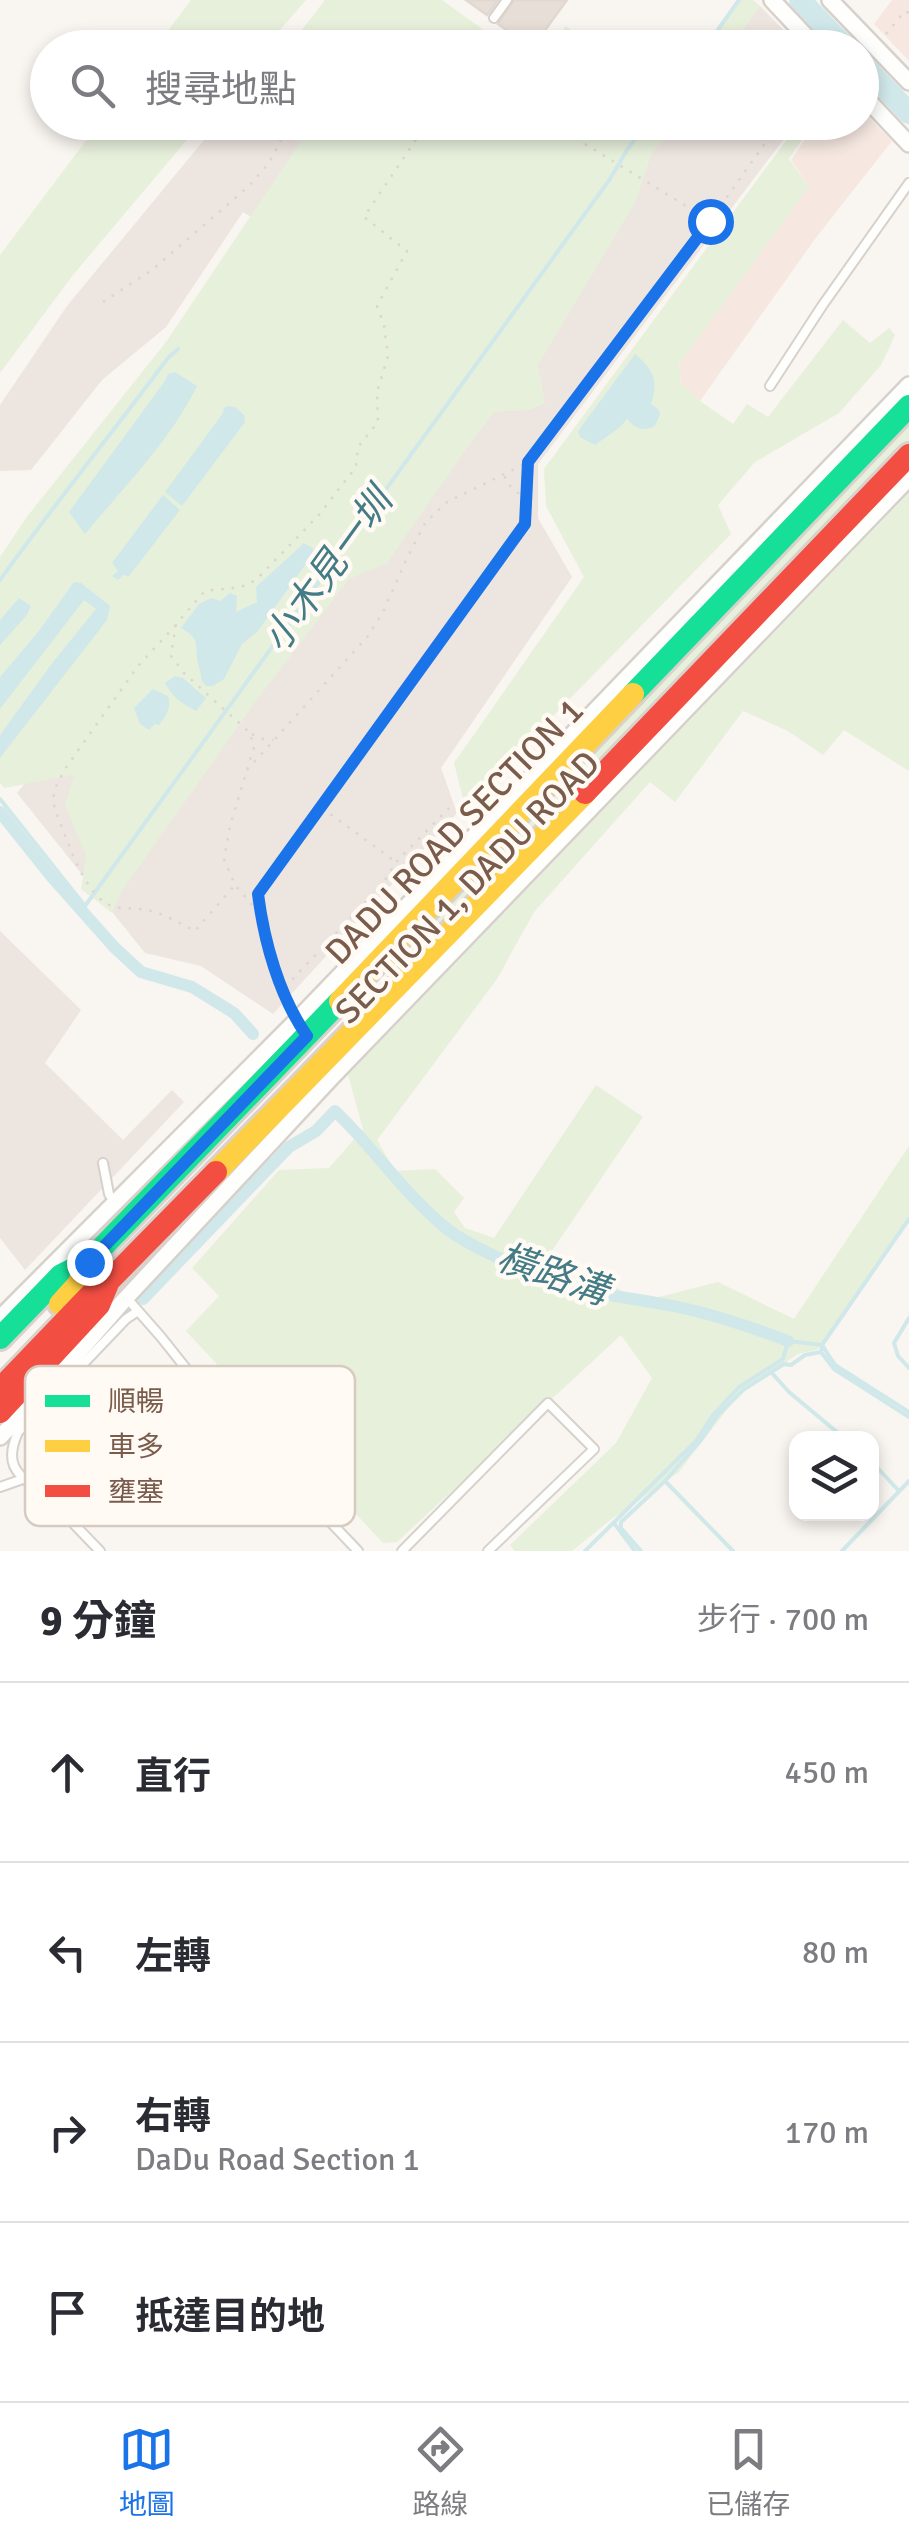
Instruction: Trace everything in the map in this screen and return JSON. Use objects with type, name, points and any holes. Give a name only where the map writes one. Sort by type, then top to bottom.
[{"type":"main road","name":"DADU ROAD SECTION 1","points":[[11,1353],[78,1284],[89,1262],[262,1069],[462,871],[909,406]]},
{"type":"main road","name":"SECTION 1, DADU ROAD","points":[[43,1366],[99,1305],[128,1300],[296,1103],[484,899],[909,455]]},
{"type":"main road","points":[[0,1389],[11,1353],[90,1296],[128,1300]]},
{"type":"main road","name":"SECTION 1, DADU ROAD","points":[[0,1412],[25,1385]]},
{"type":"street","points":[[772,0],[800,30]]},
{"type":"street","points":[[830,0],[859,30]]},
{"type":"street","points":[[879,50],[909,82]]},
{"type":"street","points":[[879,112],[909,144]]},
{"type":"street","name":"DADU ROAD SECTION 1","points":[[290,1040],[296,1021],[909,385]]},
{"type":"street","name":"SECTION 1, DADU ROAD","points":[[326,1072],[909,478]]},
{"type":"street","name":"DADU ROAD SECTION 1","points":[[0,1318],[115,1203],[262,1069]]},
{"type":"street","name":"SECTION 1, DADU ROAD","points":[[67,1366],[128,1300]]},
{"type":"street","name":"SECTION 1, DADU ROAD","points":[[0,1437],[25,1411]]},
{"type":"lane","points":[[494,18],[507,0]]},
{"type":"lane","points":[[770,386],[909,183]]},
{"type":"lane","points":[[103,1163],[109,1194],[115,1203]]},
{"type":"lane","points":[[89,1262],[128,1300],[183,1366]]},
{"type":"lane","points":[[81,1366],[126,1319],[128,1300]]},
{"type":"lane","points":[[402,1551],[548,1403],[594,1449],[488,1551]]},
{"type":"lane","points":[[25,1425],[8,1447],[10,1463],[25,1483]]},
{"type":"lane","points":[[0,1487],[20,1480]]},
{"type":"lane","points":[[76,1526],[100,1551]]},
{"type":"lane","points":[[334,1526],[358,1551]]},
{"type":"path","points":[[879,43],[905,11],[909,14]]},
{"type":"path","points":[[103,302],[152,270],[249,186],[269,163],[281,140]]},
{"type":"path","points":[[235,885],[195,930],[156,912],[104,903],[88,885],[53,798],[67,766],[138,666],[205,591],[241,587],[256,580],[318,516],[356,468],[358,446],[378,422],[377,392],[388,356],[377,306],[407,251],[364,216],[415,140]]},
{"type":"path","points":[[579,140],[710,221]]},
{"type":"path","points":[[246,772],[368,636],[425,524],[447,502],[528,462],[767,140]]},
{"type":"path","points":[[296,1021],[278,977],[258,894],[525,524],[528,462]]},
{"type":"path","points":[[504,474],[506,482],[527,500]]},
{"type":"path","points":[[176,624],[171,656],[184,674],[250,733],[275,740]]},
{"type":"path","points":[[250,733],[254,746],[224,858],[235,885],[261,915]]},
{"type":"path","points":[[321,807],[396,862]]},
{"type":"path","points":[[283,989],[449,808]]},
{"type":"shaded area","points":[[892,0],[909,0],[909,61],[874,24]]},
{"type":"shaded area","points":[[760,6],[783,30],[741,30]]},
{"type":"shaded area","points":[[879,128],[892,141],[815,239],[700,401],[681,384],[679,364],[809,187],[791,160],[805,140],[879,140]]},
{"type":"shaded area","points":[[204,140],[783,140],[538,464],[538,518],[572,577],[441,768],[457,813],[273,1014],[201,966],[145,953],[17,793],[230,535],[311,253],[243,212],[166,327],[102,380],[31,470],[0,471],[0,405],[67,306]]},
{"type":"shaded area","points":[[0,931],[81,1010],[45,1063],[123,1140],[172,1090],[184,1102],[25,1270],[0,1238]]},
{"type":"green space","points":[[191,0],[306,0],[280,30],[169,30]]},
{"type":"green space","points":[[325,0],[442,0],[483,30],[302,30]]},
{"type":"green space","points":[[741,0],[753,0],[760,6],[742,30],[719,30]]},
{"type":"green space","points":[[86,140],[187,140],[73,275],[0,373],[0,255]]},
{"type":"green space","points":[[302,140],[662,140],[651,155],[635,203],[538,365],[545,403],[530,410],[494,412],[387,563],[349,579],[253,705],[122,891],[112,913],[81,889],[86,855],[65,805],[74,775],[4,788],[0,783],[0,557],[26,518],[166,342]]},
{"type":"green space","points":[[786,140],[802,140],[789,159],[809,187],[679,364],[681,384],[733,424],[747,404],[768,417],[843,320],[870,343],[889,328],[895,335],[881,365],[839,413],[755,462],[718,505],[731,534],[465,806],[454,763],[584,577],[546,506],[544,469]]},
{"type":"green space","points":[[909,418],[909,443],[472,897],[432,937],[426,933],[425,925]]},
{"type":"green space","points":[[909,493],[909,771],[844,730],[823,755],[788,731],[743,711],[675,802],[650,782],[534,912],[497,979],[377,1140],[395,1171],[435,1169],[464,1198],[454,1212],[465,1228],[494,1238],[596,1085],[643,1117],[547,1258],[589,1270],[639,1302],[718,1282],[794,1319],[909,1146],[909,1217],[817,1350],[798,1354],[738,1395],[679,1472],[572,1551],[515,1551],[510,1545],[616,1443],[652,1378],[621,1335],[397,1542],[383,1543],[355,1513],[355,1366],[219,1366],[186,1331],[219,1296],[192,1268],[279,1170],[329,1168],[363,1129],[348,1075]]},
{"type":"water","points":[[635,354],[653,376],[651,404],[660,414],[655,426],[640,428],[627,419],[595,445],[580,437],[578,431]]},
{"type":"water","points":[[175,372],[197,386],[186,406],[146,463],[85,534],[69,512],[168,374]]},
{"type":"water","points":[[228,406],[244,415],[245,422],[182,506],[165,492]]},
{"type":"water","points":[[163,495],[180,510],[129,576],[118,580],[112,576],[118,571],[112,563]]},
{"type":"water","points":[[304,543],[314,549],[311,557],[257,632],[242,644],[224,679],[206,686],[201,680],[195,640],[181,628],[199,604],[211,598],[220,601],[230,593],[237,596],[236,612],[257,602],[256,587]]},
{"type":"water","points":[[74,582],[81,583],[110,606],[107,620],[0,758],[0,735],[96,609],[84,600],[0,709],[0,677]]},
{"type":"water","points":[[19,598],[31,606],[0,645],[0,620]]},
{"type":"water","points":[[175,676],[206,698],[196,711],[178,700],[165,683]]},
{"type":"water","points":[[153,689],[168,696],[169,704],[162,722],[149,730],[140,724],[134,708]]},
{"type":"building","points":[[466,0],[498,0],[487,15]]},
{"type":"building","points":[[514,0],[567,0],[545,30],[506,30],[498,24]]},
{"type":"waterway","name":"小木見一圳","points":[[718,30],[739,0]]},
{"type":"waterway","points":[[800,0],[829,30]]},
{"type":"waterway","points":[[879,82],[909,113]]},
{"type":"waterway","name":"小木見一圳","points":[[0,799],[85,906],[634,140]]},
{"type":"waterway","points":[[0,580],[178,349]]},
{"type":"waterway","points":[[0,812],[51,876],[141,972],[192,987],[234,1013],[253,1034]]},
{"type":"waterway","name":"橫路溝","points":[[143,1299],[289,1147],[316,1131],[335,1111],[431,1215],[476,1247],[578,1288],[692,1310],[788,1341]]},
{"type":"waterway","points":[[909,1219],[822,1345],[835,1365],[909,1412]]},
{"type":"waterway","points":[[909,1318],[894,1343],[898,1356],[909,1368]]},
{"type":"waterway","points":[[585,1551],[696,1441],[739,1387],[783,1359],[788,1341],[822,1345],[821,1352],[834,1369],[909,1417]]},
{"type":"waterway","points":[[641,1551],[621,1528],[621,1522],[665,1481],[743,1390],[784,1364],[791,1365],[805,1355],[821,1352]]},
{"type":"waterway","points":[[771,1372],[836,1431]]},
{"type":"waterway","points":[[879,1470],[899,1491]]},
{"type":"waterway","points":[[665,1481],[733,1551]]},
{"type":"waterway","points":[[842,1551],[909,1481]]},
{"type":"waterway","points":[[614,1523],[635,1551]]},
{"type":"traffic: fast","points":[[633,694],[909,406]]},
{"type":"traffic: fast","points":[[0,1338],[61,1275],[89,1261],[340,1001]]},
{"type":"traffic: slow","points":[[340,1001],[633,694]]},
{"type":"traffic: slow","points":[[216,1172],[585,793]]},
{"type":"traffic: slow","points":[[60,1304],[78,1284],[89,1261]]},
{"type":"traffic: jam","points":[[585,793],[909,455]]},
{"type":"traffic: jam","points":[[43,1366],[99,1305],[109,1281],[216,1172]]},
{"type":"traffic: jam","points":[[0,1389],[90,1295],[109,1281]]},
{"type":"traffic: jam","points":[[0,1412],[25,1385]]},
{"type":"route","points":[[89,1262],[307,1036],[296,1021],[278,977],[258,894],[525,524],[528,462],[710,221]]}]
